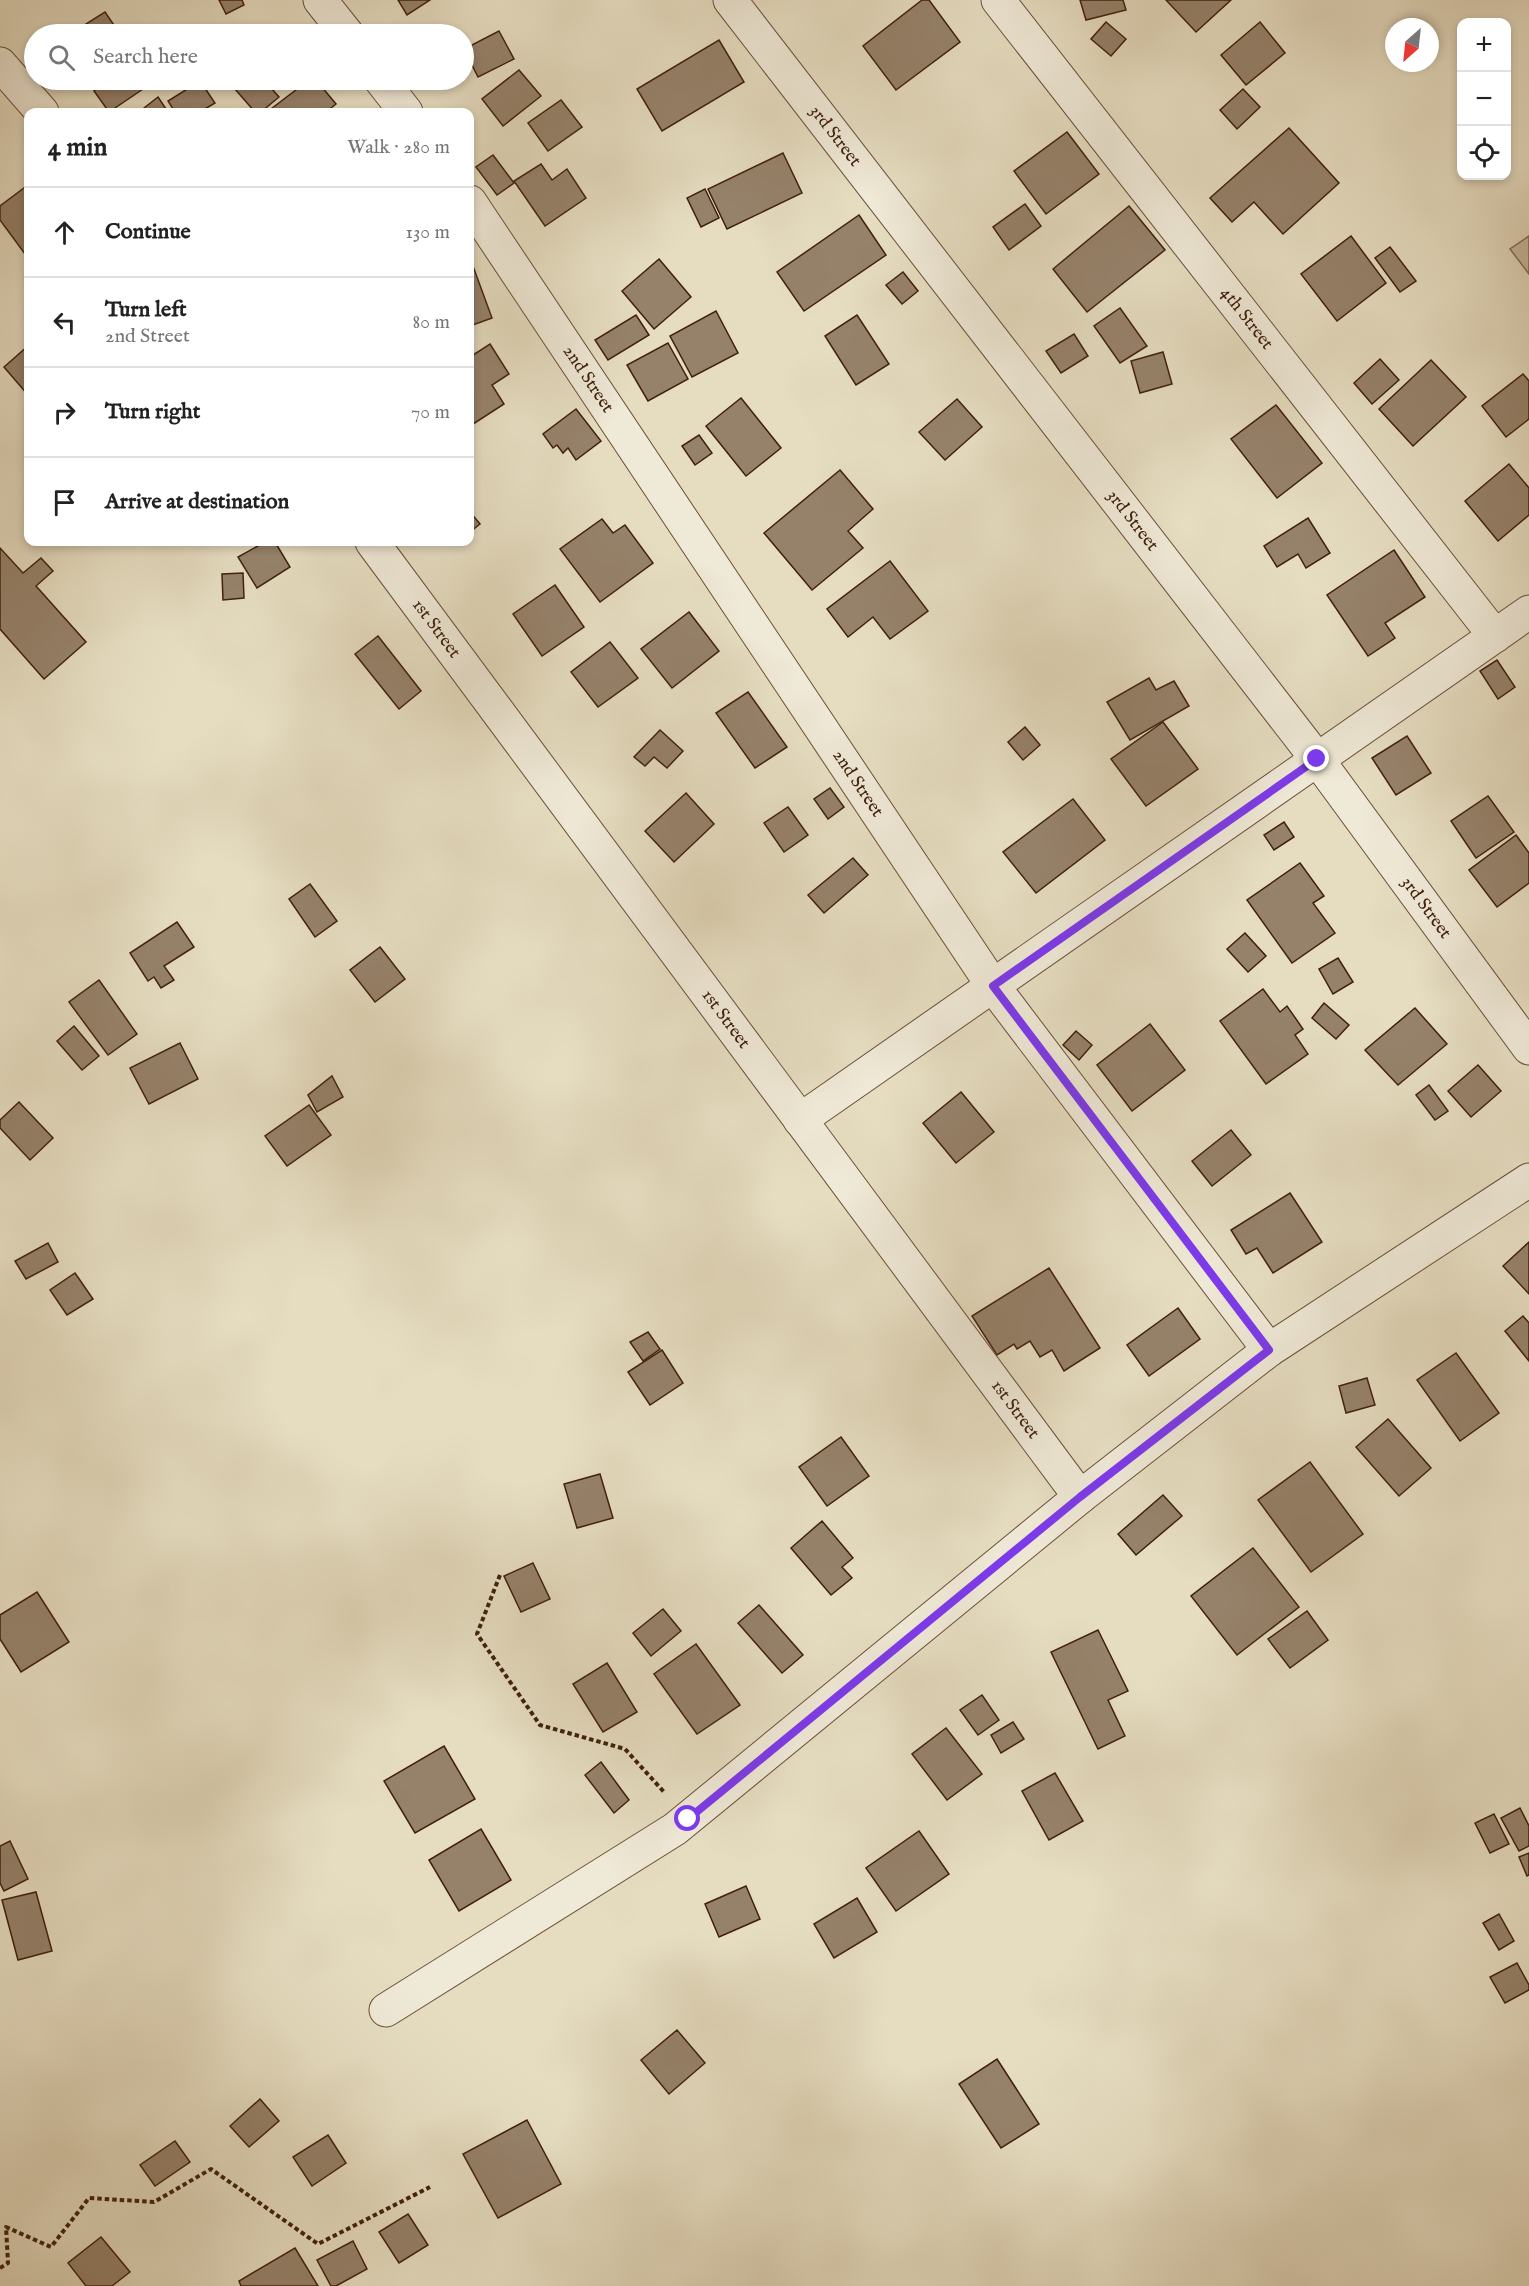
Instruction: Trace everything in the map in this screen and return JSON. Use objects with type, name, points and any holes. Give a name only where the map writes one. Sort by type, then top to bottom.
[{"type":"street","points":[[320,0],[338,24]]},
{"type":"street","name":"3rd Street","points":[[730,0],[1317,759],[1529,1048]]},
{"type":"street","name":"4th Street","points":[[998,0],[1495,636]]},
{"type":"street","points":[[0,64],[38,108]]},
{"type":"street","points":[[389,90],[403,108]]},
{"type":"street","name":"2nd Street","points":[[474,208],[993,986],[1269,1350]]},
{"type":"street","name":"1st Street","points":[[375,546],[1080,1497]]},
{"type":"street","points":[[800,1120],[1529,612]]},
{"type":"street","points":[[386,2010],[665,1836],[1080,1497],[1269,1350],[1529,1180]]},
{"type":"path","points":[[500,1575],[477,1634],[540,1725],[625,1749],[688,1819]]},
{"type":"path","points":[[0,2268],[8,2264],[6,2227],[51,2247],[89,2198],[154,2202],[211,2169],[318,2244],[430,2187]]},
{"type":"shaded area","points":[[1529,236],[1529,274],[1510,249]]},
{"type":"building","points":[[219,0],[242,0],[244,5],[226,14]]},
{"type":"building","points":[[398,0],[430,0],[407,15]]},
{"type":"building","points":[[922,0],[929,0],[960,42],[896,90],[863,46]]},
{"type":"building","points":[[1080,0],[1123,0],[1126,10],[1086,20]]},
{"type":"building","points":[[1166,0],[1231,0],[1196,32]]},
{"type":"building","points":[[105,12],[113,24],[86,24]]},
{"type":"building","points":[[1106,22],[1126,39],[1111,56],[1091,39]]},
{"type":"building","points":[[1260,22],[1285,53],[1246,85],[1221,55]]},
{"type":"building","points":[[499,31],[514,59],[478,77],[474,69],[474,44]]},
{"type":"building","points":[[719,40],[744,82],[662,131],[637,89]]},
{"type":"building","points":[[519,70],[541,96],[503,126],[482,99]]},
{"type":"building","points":[[1243,89],[1260,107],[1237,129],[1220,110]]},
{"type":"building","points":[[142,90],[115,108],[106,108],[94,91]]},
{"type":"building","points":[[186,90],[206,90],[215,103],[207,108],[172,108],[168,101]]},
{"type":"building","points":[[236,90],[273,90],[279,97],[266,108],[252,108]]},
{"type":"building","points":[[296,90],[324,90],[336,104],[331,108],[272,108]]},
{"type":"building","points":[[158,97],[165,108],[144,108]]},
{"type":"building","points":[[561,100],[582,127],[548,151],[528,123]]},
{"type":"building","points":[[1289,128],[1339,183],[1283,234],[1254,202],[1232,222],[1210,198]]},
{"type":"building","points":[[1067,132],[1099,174],[1046,214],[1014,171]]},
{"type":"building","points":[[783,153],[802,193],[727,229],[708,189]]},
{"type":"building","points":[[493,155],[514,183],[497,195],[476,167]]},
{"type":"building","points":[[541,164],[552,180],[567,169],[586,198],[545,226],[514,181]]},
{"type":"building","points":[[24,188],[24,253],[0,220],[0,206]]},
{"type":"building","points":[[705,189],[719,218],[701,227],[687,198]]},
{"type":"building","points":[[1025,204],[1041,226],[1009,250],[993,227]]},
{"type":"building","points":[[1129,206],[1165,250],[1087,312],[1053,269]]},
{"type":"building","points":[[859,215],[886,255],[804,311],[777,272]]},
{"type":"building","points":[[1351,236],[1386,283],[1337,321],[1301,274]]},
{"type":"building","points":[[1390,247],[1416,281],[1400,292],[1375,258]]},
{"type":"building","points":[[659,259],[691,297],[654,329],[622,291]]},
{"type":"building","points":[[474,269],[492,318],[474,325]]},
{"type":"building","points":[[903,272],[918,291],[902,304],[886,285]]},
{"type":"building","points":[[1120,308],[1147,346],[1120,363],[1094,326]]},
{"type":"building","points":[[716,311],[738,353],[692,377],[670,336]]},
{"type":"building","points":[[636,315],[649,335],[608,360],[595,340]]},
{"type":"building","points":[[857,315],[889,364],[856,385],[825,336]]},
{"type":"building","points":[[1074,334],[1088,356],[1061,373],[1046,351]]},
{"type":"building","points":[[668,343],[688,379],[648,401],[627,365]]},
{"type":"building","points":[[490,344],[509,374],[492,385],[504,404],[474,423],[474,354]]},
{"type":"building","points":[[24,350],[24,390],[4,367]]},
{"type":"building","points":[[1163,352],[1172,384],[1140,393],[1131,361]]},
{"type":"building","points":[[1380,359],[1399,380],[1372,404],[1354,383]]},
{"type":"building","points":[[1431,360],[1466,397],[1413,446],[1379,409]]},
{"type":"building","points":[[1523,374],[1529,381],[1529,419],[1506,437],[1482,406]]},
{"type":"building","points":[[741,398],[781,448],[746,476],[706,426]]},
{"type":"building","points":[[957,399],[982,427],[945,460],[919,432]]},
{"type":"building","points":[[1276,405],[1322,463],[1277,498],[1231,439]]},
{"type":"building","points":[[576,409],[601,441],[576,460],[568,448],[563,453],[557,445],[553,448],[543,434]]},
{"type":"building","points":[[699,435],[712,453],[695,465],[682,446]]},
{"type":"building","points":[[1509,464],[1529,488],[1529,515],[1498,541],[1465,501]]},
{"type":"building","points":[[840,470],[873,509],[848,531],[863,548],[812,590],[764,533]]},
{"type":"building","points":[[474,517],[480,524],[474,529]]},
{"type":"building","points":[[1308,518],[1330,553],[1306,568],[1298,554],[1277,567],[1264,546]]},
{"type":"building","points":[[602,519],[613,533],[625,525],[653,563],[600,602],[560,549]]},
{"type":"building","points":[[258,546],[277,546],[290,567],[257,588],[238,557]]},
{"type":"building","points":[[0,548],[23,573],[41,558],[53,571],[36,586],[86,642],[44,679],[0,629]]},
{"type":"building","points":[[1394,550],[1425,597],[1385,623],[1395,638],[1368,656],[1327,595]]},
{"type":"building","points":[[890,561],[928,611],[890,639],[873,617],[848,637],[827,609]]},
{"type":"building","points":[[243,573],[244,598],[223,600],[222,574]]},
{"type":"building","points":[[555,585],[584,627],[542,656],[513,614]]},
{"type":"building","points":[[689,612],[719,651],[672,688],[641,649]]},
{"type":"building","points":[[378,636],[421,691],[399,709],[355,654]]},
{"type":"building","points":[[610,642],[638,678],[598,707],[571,672]]},
{"type":"building","points":[[1497,660],[1515,687],[1498,699],[1480,671]]},
{"type":"building","points":[[1149,678],[1156,690],[1174,681],[1189,706],[1130,740],[1107,702]]},
{"type":"building","points":[[748,692],[787,747],[755,768],[716,713]]},
{"type":"building","points":[[1163,722],[1198,769],[1146,806],[1111,759]]},
{"type":"building","points":[[1025,727],[1040,745],[1023,760],[1008,742]]},
{"type":"building","points":[[660,730],[683,751],[667,768],[654,757],[645,766],[634,757]]},
{"type":"building","points":[[1407,736],[1431,773],[1396,795],[1372,758]]},
{"type":"building","points":[[830,788],[844,807],[828,819],[814,799]]},
{"type":"building","points":[[686,793],[714,824],[674,862],[645,831]]},
{"type":"building","points":[[1488,796],[1514,832],[1476,858],[1451,821]]},
{"type":"building","points":[[1073,799],[1105,840],[1036,893],[1003,852]]},
{"type":"building","points":[[788,807],[808,835],[784,852],[764,823]]},
{"type":"building","points":[[1284,822],[1294,837],[1274,850],[1264,835]]},
{"type":"building","points":[[1516,835],[1529,853],[1529,883],[1497,907],[1469,870]]},
{"type":"building","points":[[853,858],[868,875],[824,913],[808,895]]},
{"type":"building","points":[[1300,863],[1324,896],[1313,903],[1335,933],[1292,963],[1247,900]]},
{"type":"building","points":[[310,884],[337,921],[315,937],[289,899]]},
{"type":"building","points":[[177,922],[194,947],[164,966],[174,980],[161,988],[154,977],[148,981],[130,953]]},
{"type":"building","points":[[1245,933],[1266,956],[1248,972],[1227,949]]},
{"type":"building","points":[[380,947],[405,979],[375,1002],[350,970]]},
{"type":"building","points":[[1338,958],[1353,982],[1333,994],[1319,969]]},
{"type":"building","points":[[99,980],[137,1034],[108,1055],[69,1002]]},
{"type":"building","points":[[1263,989],[1280,1012],[1287,1006],[1303,1029],[1295,1035],[1308,1054],[1266,1084],[1220,1021]]},
{"type":"building","points":[[1324,1003],[1349,1025],[1336,1039],[1312,1018]]},
{"type":"building","points":[[1415,1008],[1447,1044],[1398,1085],[1365,1050]]},
{"type":"building","points":[[1150,1024],[1185,1070],[1132,1111],[1097,1065]]},
{"type":"building","points":[[74,1026],[99,1056],[82,1070],[57,1041]]},
{"type":"building","points":[[1076,1031],[1092,1045],[1079,1060],[1063,1045]]},
{"type":"building","points":[[180,1043],[198,1079],[149,1104],[130,1068]]},
{"type":"building","points":[[1478,1065],[1501,1091],[1471,1117],[1448,1091]]},
{"type":"building","points":[[332,1076],[343,1097],[317,1112],[308,1095]]},
{"type":"building","points":[[1429,1085],[1448,1111],[1435,1120],[1416,1095]]},
{"type":"building","points":[[961,1092],[994,1132],[956,1163],[923,1123]]},
{"type":"building","points":[[19,1102],[53,1138],[30,1160],[0,1128],[0,1120]]},
{"type":"building","points":[[309,1105],[331,1135],[287,1166],[265,1136]]},
{"type":"building","points":[[1231,1130],[1251,1155],[1212,1186],[1192,1161]]},
{"type":"building","points":[[1290,1193],[1322,1242],[1273,1273],[1257,1248],[1246,1254],[1231,1230]]},
{"type":"building","points":[[1529,1242],[1529,1294],[1503,1266]]},
{"type":"building","points":[[48,1243],[58,1262],[26,1279],[15,1261]]},
{"type":"building","points":[[1049,1268],[1100,1348],[1064,1371],[1052,1350],[1040,1357],[1030,1341],[1017,1349],[1014,1344],[997,1355],[972,1316]]},
{"type":"building","points":[[75,1273],[93,1299],[67,1315],[50,1290]]},
{"type":"building","points":[[1178,1308],[1200,1339],[1149,1376],[1127,1345]]},
{"type":"building","points":[[1523,1316],[1529,1323],[1529,1361],[1505,1331]]},
{"type":"building","points":[[648,1332],[660,1349],[643,1361],[630,1342]]},
{"type":"building","points":[[662,1350],[683,1383],[650,1405],[628,1372]]},
{"type":"building","points":[[1456,1353],[1499,1413],[1460,1441],[1417,1380]]},
{"type":"building","points":[[1367,1378],[1375,1405],[1346,1413],[1339,1386]]},
{"type":"building","points":[[1388,1419],[1431,1468],[1399,1496],[1356,1447]]},
{"type":"building","points":[[841,1437],[869,1476],[827,1506],[799,1467]]},
{"type":"building","points":[[1310,1462],[1363,1534],[1311,1572],[1258,1500]]},
{"type":"building","points":[[600,1474],[613,1518],[577,1528],[564,1484]]},
{"type":"building","points":[[1163,1495],[1182,1516],[1136,1555],[1118,1534]]},
{"type":"building","points":[[822,1521],[853,1558],[842,1567],[852,1578],[831,1595],[791,1548]]},
{"type":"building","points":[[1253,1548],[1299,1607],[1237,1655],[1191,1596]]},
{"type":"building","points":[[533,1563],[550,1599],[521,1612],[504,1576]]},
{"type":"building","points":[[37,1592],[69,1642],[21,1672],[0,1639],[0,1615]]},
{"type":"building","points":[[759,1605],[803,1655],[782,1673],[738,1623]]},
{"type":"building","points":[[663,1609],[681,1631],[651,1656],[633,1633]]},
{"type":"building","points":[[1307,1611],[1328,1640],[1290,1668],[1268,1639]]},
{"type":"building","points":[[1098,1630],[1128,1691],[1108,1700],[1125,1736],[1098,1749],[1051,1652]]},
{"type":"building","points":[[696,1644],[740,1705],[697,1734],[654,1674]]},
{"type":"building","points":[[607,1663],[637,1712],[603,1732],[573,1684]]},
{"type":"building","points":[[982,1695],[999,1720],[978,1735],[960,1710]]},
{"type":"building","points":[[1013,1722],[1024,1739],[1001,1753],[991,1735]]},
{"type":"building","points":[[946,1728],[982,1774],[947,1800],[912,1754]]},
{"type":"building","points":[[444,1746],[475,1799],[415,1833],[384,1781]]},
{"type":"building","points":[[601,1762],[629,1800],[614,1813],[585,1775]]},
{"type":"building","points":[[1055,1773],[1083,1821],[1049,1840],[1022,1791]]},
{"type":"building","points":[[1520,1808],[1529,1826],[1529,1846],[1519,1851],[1501,1818]]},
{"type":"building","points":[[1494,1814],[1509,1844],[1490,1853],[1475,1823]]},
{"type":"building","points":[[481,1829],[511,1880],[459,1911],[429,1860]]},
{"type":"building","points":[[919,1831],[949,1874],[896,1911],[866,1868]]},
{"type":"building","points":[[10,1841],[28,1879],[4,1891],[0,1883],[0,1846]]},
{"type":"building","points":[[1529,1853],[1529,1875],[1527,1876],[1519,1857]]},
{"type":"building","points":[[746,1886],[760,1919],[719,1937],[705,1904]]},
{"type":"building","points":[[36,1892],[52,1951],[18,1960],[2,1900]]},
{"type":"building","points":[[857,1898],[877,1932],[834,1958],[814,1924]]},
{"type":"building","points":[[1499,1914],[1514,1941],[1499,1950],[1483,1923]]},
{"type":"building","points":[[1517,1963],[1529,1985],[1529,1990],[1505,2003],[1490,1977]]},
{"type":"building","points":[[677,2030],[705,2063],[669,2094],[641,2060]]},
{"type":"building","points":[[997,2059],[1039,2124],[1001,2148],[959,2084]]},
{"type":"building","points":[[260,2099],[279,2121],[249,2147],[230,2126]]},
{"type":"building","points":[[527,2120],[561,2184],[498,2218],[463,2154]]},
{"type":"building","points":[[328,2135],[346,2163],[312,2186],[293,2157]]},
{"type":"building","points":[[175,2141],[190,2162],[155,2186],[140,2165]]},
{"type":"building","points":[[408,2214],[428,2245],[399,2263],[379,2232]]},
{"type":"building","points":[[101,2237],[130,2272],[112,2286],[86,2286],[68,2263]]},
{"type":"building","points":[[353,2241],[367,2269],[336,2286],[331,2286],[317,2260]]},
{"type":"building","points":[[295,2248],[318,2286],[241,2286],[239,2281]]},
{"type":"route","points":[[688,1819],[1080,1497],[1269,1350],[993,986],[1317,759]]}]
